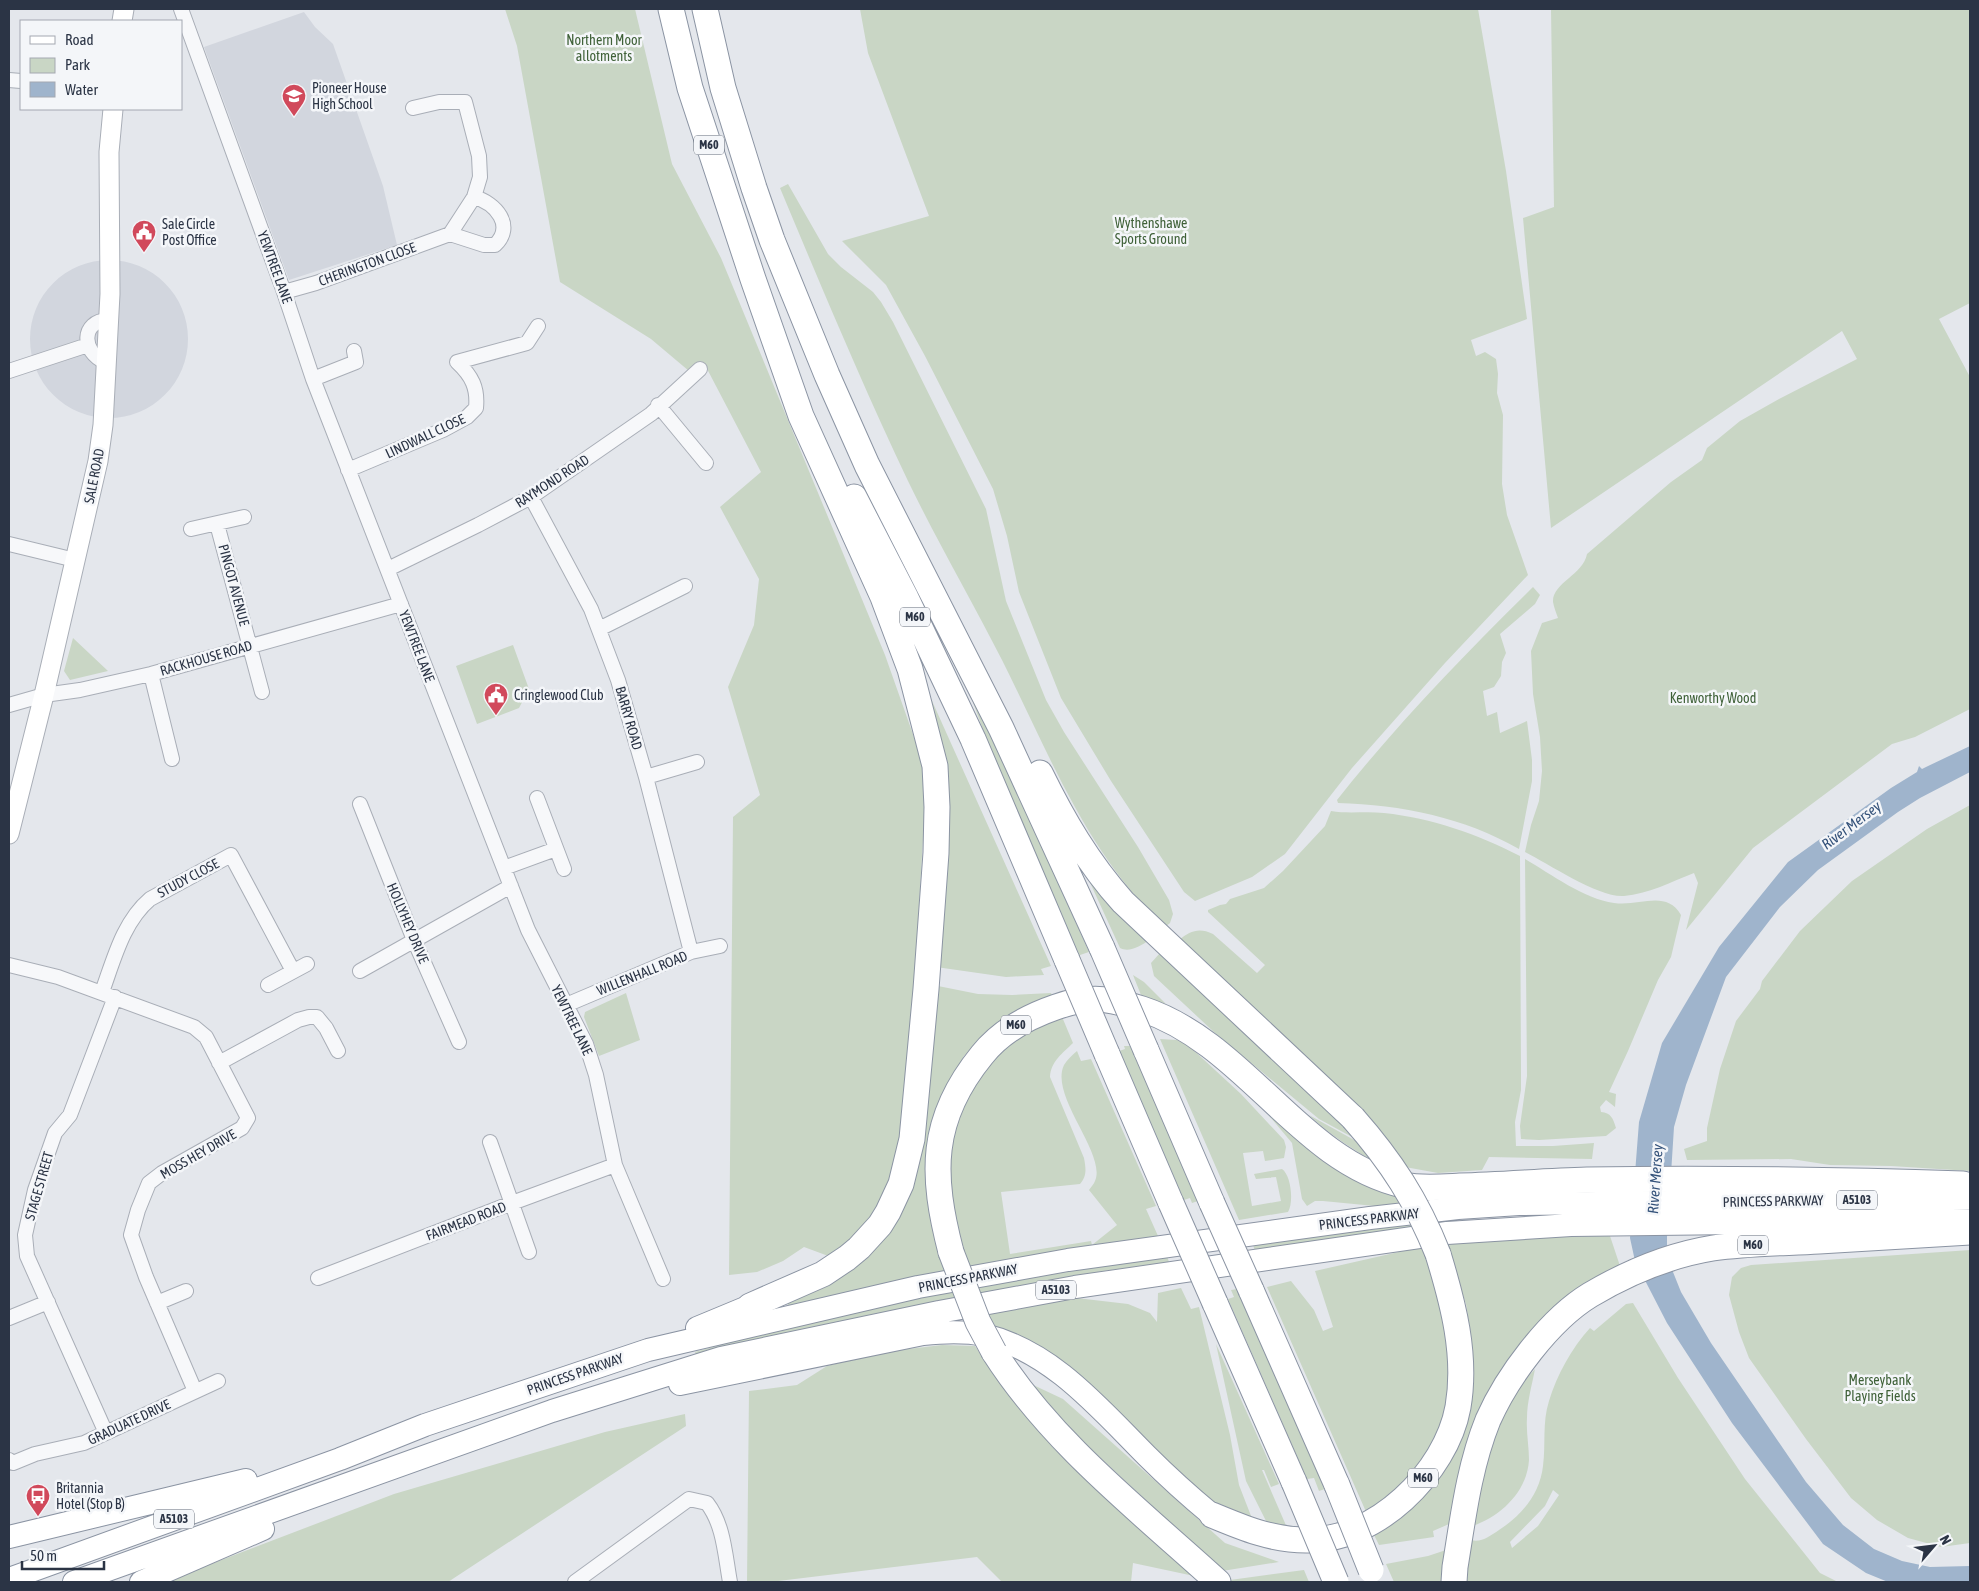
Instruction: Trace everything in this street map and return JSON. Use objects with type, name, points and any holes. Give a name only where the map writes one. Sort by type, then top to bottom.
[{"type":"highway","name":"M60","points":[[672,9],[690,88],[753,279],[801,416],[883,597],[910,669],[935,766],[937,807],[934,898],[912,1140],[901,1184],[880,1225],[859,1248],[836,1267],[811,1280],[750,1306]]},
{"type":"highway","name":"M60","points":[[705,9],[723,88],[772,240],[827,375],[867,465],[1002,728],[1102,948],[1337,1486],[1374,1576]]},
{"type":"highway","name":"M60","points":[[753,279],[846,480],[906,598],[973,739],[1171,1203],[1336,1582]]},
{"type":"highway","name":"M60","points":[[917,562],[1010,712],[1054,800],[1080,847],[1101,877],[1151,930],[1328,1092],[1353,1118],[1384,1154],[1407,1188],[1428,1229],[1438,1254],[1454,1311],[1459,1337],[1461,1372],[1458,1407],[1451,1429],[1444,1447],[1422,1480],[1400,1501],[1369,1523],[1346,1534],[1325,1540],[1290,1540],[1264,1535],[1212,1515]]},
{"type":"highway","name":"M60","points":[[1218,1582],[1058,1434],[1021,1392],[994,1352],[978,1322],[951,1252],[941,1215],[937,1179],[941,1132],[961,1082],[986,1050],[1016,1024],[1032,1016],[1090,998],[1116,1001],[1158,1014],[1183,1026],[1246,1074],[1318,1140],[1358,1167],[1404,1185],[1444,1187],[1502,1185],[1577,1203]]},
{"type":"highway","points":[[1577,1203],[1743,1201],[1880,1181],[1963,1184],[1970,1186]]},
{"type":"highway","name":"PRINCESS PARKWAY","points":[[9,1579],[340,1459],[425,1425],[648,1350],[918,1287],[1068,1260],[1377,1217],[1458,1208],[1577,1203],[1970,1198]]},
{"type":"highway","name":"PRINCESS PARKWAY","points":[[1743,1201],[1970,1220]]},
{"type":"highway","name":"PRINCESS PARKWAY","points":[[74,1582],[552,1411],[722,1358],[830,1333],[968,1306],[1075,1287],[1447,1233],[1577,1203]]},
{"type":"highway","name":"M60","points":[[1455,1575],[1474,1461],[1488,1420],[1506,1386],[1531,1350],[1560,1319],[1589,1296],[1650,1266],[1696,1252],[1739,1246],[1970,1232]]},
{"type":"highway","points":[[648,1350],[750,1306]]},
{"type":"highway","points":[[552,1411],[894,1338],[944,1332],[984,1335],[1031,1354],[1058,1372],[1090,1399],[1180,1488],[1212,1515]]},
{"type":"highway","points":[[9,1537],[180,1495],[340,1459]]},
{"type":"highway","points":[[140,1582],[257,1532],[342,1486]]},
{"type":"main road","name":"SALE ROAD","points":[[9,834],[44,695],[98,461],[103,425],[110,294],[110,147],[113,110]]},
{"type":"street","name":"YEWTREE LANE","points":[[181,9],[284,292],[313,379],[348,470],[528,930],[586,1044],[596,1075],[615,1165],[663,1278]]},
{"type":"street","points":[[413,108],[439,102],[466,102],[479,156],[480,177],[474,196],[450,234],[484,245],[495,245],[502,238],[505,230],[500,215],[488,202],[474,196]]},
{"type":"street","name":"CHERINGTON CLOSE","points":[[284,292],[316,283],[450,234]]},
{"type":"street","points":[[105,362],[96,358],[88,345],[88,336],[93,326],[108,320]]},
{"type":"street","name":"LINDWALL CLOSE","points":[[348,470],[443,430],[467,417],[476,408],[476,386],[468,372],[457,362],[527,343],[538,326]]},
{"type":"street","points":[[9,371],[88,345]]},
{"type":"street","points":[[313,379],[356,362],[354,351]]},
{"type":"street","name":"RAYMOND ROAD","points":[[388,569],[531,497],[651,414],[658,405],[700,369]]},
{"type":"street","points":[[658,405],[706,463]]},
{"type":"street","name":"BARRY ROAD","points":[[531,497],[591,609],[618,680],[646,777],[690,952]]},
{"type":"street","points":[[191,529],[244,517]]},
{"type":"street","name":"PINGOT AVENUE","points":[[217,524],[251,645],[262,692]]},
{"type":"street","points":[[9,544],[75,560]]},
{"type":"street","points":[[599,629],[685,586]]},
{"type":"street","name":"RACKHOUSE ROAD","points":[[9,705],[44,695],[80,690],[151,674],[401,604]]},
{"type":"street","points":[[151,674],[172,759]]},
{"type":"street","points":[[646,777],[697,762]]},
{"type":"street","points":[[537,798],[564,869]]},
{"type":"street","name":"HOLLYHEY DRIVE","points":[[360,804],[414,940],[459,1042]]},
{"type":"street","points":[[504,868],[556,849]]},
{"type":"street","name":"STUDY CLOSE","points":[[102,992],[126,930],[138,909],[150,899],[231,855],[293,971]]},
{"type":"street","points":[[360,971],[511,886]]},
{"type":"street","name":"WILLENHALL ROAD","points":[[566,1005],[690,952],[720,946]]},
{"type":"street","points":[[268,985],[307,964]]},
{"type":"street","name":"MOSS HEY DRIVE","points":[[9,965],[58,977],[194,1027],[206,1037],[248,1118],[242,1128],[162,1172],[149,1183],[138,1210],[131,1235],[157,1303],[195,1391]]},
{"type":"street","name":"STAGE STREET","points":[[106,1432],[27,1256],[25,1235],[34,1190],[55,1133],[70,1116],[115,997]]},
{"type":"street","points":[[219,1063],[298,1020],[309,1017],[316,1017],[326,1028],[338,1051]]},
{"type":"street","points":[[490,1142],[529,1252]]},
{"type":"street","name":"FAIRMEAD ROAD","points":[[318,1278],[615,1165]]},
{"type":"street","points":[[157,1303],[186,1291]]},
{"type":"street","points":[[9,1318],[48,1302]]},
{"type":"street","name":"GRADUATE DRIVE","points":[[9,1460],[14,1463],[35,1454],[84,1443],[218,1381]]},
{"type":"street","points":[[575,1582],[689,1499],[707,1503],[715,1514],[721,1532],[730,1582]]},
{"type":"shaded area","name":"Pioneer House High School","points":[[304,12],[315,27],[333,44],[383,186],[397,245],[289,280],[204,47]]},
{"type":"shaded area","points":[[117,260],[132,263],[146,269],[165,283],[175,295],[185,316],[188,339],[185,362],[175,383],[165,395],[153,405],[132,415],[117,418],[101,418],[86,415],[65,405],[43,383],[31,354],[30,331],[33,316],[43,295],[65,273],[94,261]]},
{"type":"green space","name":"Northern Moor allotments","points":[[505,9],[635,9],[672,164],[721,258],[885,655],[927,774],[904,1153],[870,1221],[831,1257],[804,1247],[783,1261],[757,1272],[729,1275],[733,817],[760,795],[728,687],[754,625],[759,579],[720,507],[761,472],[705,365],[689,371],[651,339],[560,282],[517,46]]},
{"type":"green space","name":"Wythenshawe Sports Ground","points":[[860,9],[1478,9],[1506,171],[1527,319],[1471,340],[1476,356],[1485,352],[1496,359],[1498,374],[1497,393],[1503,415],[1502,484],[1507,515],[1528,575],[1445,663],[1352,768],[1285,854],[1252,877],[1195,901],[1184,892],[1111,781],[1061,698],[1019,592],[1007,536],[993,489],[925,356],[886,285],[842,241],[929,216],[868,53]]},
{"type":"green space","name":"Kenworthy Wood","points":[[1551,9],[1970,9],[1970,303],[1939,319],[1970,377],[1970,709],[1915,737],[1892,744],[1753,848],[1686,930],[1698,883],[1694,873],[1642,893],[1624,896],[1614,895],[1588,886],[1525,852],[1539,801],[1542,771],[1540,737],[1533,694],[1531,651],[1542,623],[1558,618],[1553,602],[1557,589],[1580,568],[1587,554],[1671,482],[1702,460],[1707,448],[1740,421],[1857,359],[1842,331],[1551,528],[1523,218],[1554,207]]},
{"type":"green space","points":[[788,184],[828,254],[841,267],[873,292],[893,322],[986,509],[1006,601],[1046,700],[1169,900],[1173,914],[1170,923],[1165,927],[1138,899],[1092,836],[1053,766],[1002,660],[919,503],[858,372],[780,188]]},
{"type":"green space","points":[[1533,587],[1540,595],[1535,604],[1500,634],[1506,653],[1502,662],[1501,676],[1494,687],[1483,691],[1487,716],[1497,712],[1500,733],[1527,721],[1532,760],[1532,781],[1519,849],[1476,829],[1432,815],[1362,804],[1338,803],[1337,800],[1407,717],[1456,664]]},
{"type":"green space","points":[[73,638],[108,671],[70,680],[64,671]]},
{"type":"green space","points":[[513,645],[529,689],[519,708],[477,724],[456,666]]},
{"type":"green space","points":[[966,683],[1089,952],[1077,956],[1013,812]]},
{"type":"green space","points":[[928,692],[1051,966],[1041,969],[1044,975],[1006,977],[936,967]]},
{"type":"green space","points":[[1970,805],[1970,1171],[1891,1166],[1830,1165],[1791,1159],[1687,1160],[1684,1149],[1707,1141],[1707,1128],[1720,1069],[1736,1021],[1760,989],[1762,981],[1800,931],[1852,881],[1927,829]]},
{"type":"green space","points":[[1331,811],[1402,815],[1437,823],[1471,834],[1520,856],[1521,1090],[1515,1122],[1516,1146],[1594,1143],[1592,1159],[1489,1157],[1482,1170],[1438,1173],[1405,1167],[1179,940],[1187,934],[1199,930],[1213,934],[1257,973],[1265,965],[1208,910],[1226,904],[1230,899],[1264,888],[1283,871],[1325,826]]},
{"type":"green space","points":[[1525,859],[1591,897],[1623,904],[1660,901],[1675,907],[1681,915],[1671,957],[1658,980],[1609,1092],[1616,1094],[1615,1107],[1606,1100],[1600,1107],[1601,1112],[1611,1117],[1616,1128],[1606,1136],[1539,1140],[1521,1139],[1520,1126],[1527,1076]]},
{"type":"green space","points":[[1087,876],[1149,940],[1131,949],[1120,948]]},
{"type":"green space","points":[[1160,953],[1355,1132],[1352,1137],[1319,1119],[1215,1033],[1154,976],[1151,963]]},
{"type":"green space","points":[[1133,975],[1144,982],[1166,1004],[1141,995]]},
{"type":"green space","points":[[938,986],[978,994],[1051,993],[1053,997],[1030,1003],[987,1031],[964,1056],[940,1099],[931,1134],[946,1271],[791,1306],[788,1305],[788,1302],[809,1294],[836,1277],[888,1232]]},
{"type":"green space","points":[[626,993],[640,1040],[599,1056],[584,1017],[585,1012]]},
{"type":"green space","points":[[1060,1012],[1073,1043],[1055,1062],[1050,1077],[1084,1158],[1085,1175],[1080,1184],[1001,1192],[1010,1254],[1091,1241],[1092,1245],[964,1268],[948,1201],[950,1127],[991,1053]]},
{"type":"green space","points":[[1160,1039],[1177,1040],[1189,1046],[1241,1094],[1284,1140],[1286,1147],[1284,1158],[1265,1161],[1263,1151],[1243,1153],[1252,1206],[1281,1201],[1276,1177],[1256,1179],[1254,1174],[1282,1169],[1288,1177],[1291,1189],[1291,1202],[1288,1212],[1239,1220]]},
{"type":"green space","points":[[1124,1046],[1130,1046],[1198,1201],[1192,1203],[1190,1198],[1184,1200],[1119,1051],[1125,1049]]},
{"type":"green space","points":[[1077,1051],[1081,1061],[1091,1059],[1156,1206],[1146,1209],[1158,1236],[1092,1245],[1117,1225],[1089,1190],[1095,1181],[1096,1170],[1093,1156],[1064,1092],[1062,1078],[1064,1065]]},
{"type":"green space","points":[[1256,1100],[1394,1185],[1405,1206],[1385,1207],[1315,1201],[1307,1206],[1302,1199],[1292,1143]]},
{"type":"green space","points":[[1309,1115],[1365,1146],[1379,1164],[1342,1142]]},
{"type":"green space","points":[[1415,1223],[1418,1230],[1322,1240],[1255,1251],[1253,1245]]},
{"type":"green space","points":[[1609,1233],[1622,1272],[1528,1349],[1456,1521],[1433,1531],[1434,1537],[1379,1545],[1372,1531],[1468,1412],[1473,1385],[1470,1329],[1466,1304],[1446,1245],[1518,1234]]},
{"type":"green space","points":[[1425,1246],[1448,1319],[1451,1400],[1426,1463],[1367,1514],[1267,1287],[1291,1281],[1314,1310],[1323,1331],[1333,1327],[1315,1271]]},
{"type":"green space","name":"Merseybank Playing Fields","points":[[1970,1250],[1970,1543],[1941,1547],[1908,1538],[1877,1520],[1851,1498],[1806,1439],[1749,1358],[1739,1332],[1729,1295],[1732,1277],[1741,1268],[1751,1265]]},
{"type":"green space","points":[[1167,1256],[1169,1262],[1104,1271],[977,1294],[974,1287]]},
{"type":"green space","points":[[1181,1288],[1191,1309],[1199,1307],[1230,1435],[1239,1485],[1253,1521],[1251,1522],[1213,1502],[994,1332],[984,1310],[1068,1297],[1128,1304],[1150,1313],[1157,1322],[1158,1293]]},
{"type":"green space","points":[[1237,1289],[1325,1489],[1319,1491],[1314,1478],[1307,1479],[1228,1299],[1234,1297],[1231,1290]]},
{"type":"green space","points":[[954,1290],[957,1297],[697,1358],[695,1352],[738,1340]]},
{"type":"green space","points":[[1633,1303],[1678,1378],[1745,1479],[1820,1573],[1838,1582],[1465,1582],[1471,1540],[1478,1541],[1492,1535],[1515,1518],[1534,1495],[1543,1466],[1547,1409],[1565,1363],[1590,1328],[1594,1331],[1626,1304]],"holes":[[[1553,1490],[1559,1495],[1538,1526],[1512,1548],[1510,1542],[1545,1506]]]},
{"type":"green space","points":[[1216,1344],[1279,1484],[1271,1487],[1264,1470],[1262,1470],[1288,1530],[1267,1523],[1246,1481]]},
{"type":"green space","points":[[942,1345],[975,1346],[1005,1390],[1077,1468],[1194,1576],[1133,1563],[1131,1582],[1002,1582],[977,1557],[770,1582],[747,1582],[749,1391],[797,1385],[827,1366],[883,1352]]},
{"type":"green space","points":[[1535,1369],[1528,1406],[1529,1460],[1527,1472],[1518,1492],[1511,1501],[1493,1516],[1473,1526],[1483,1471],[1496,1430],[1513,1398]]},
{"type":"green space","points":[[1029,1383],[1063,1399],[1225,1543],[1279,1562],[1222,1571],[1051,1412]]},
{"type":"green space","points":[[685,1414],[686,1426],[448,1582],[164,1582],[394,1494],[605,1432]]},
{"type":"green space","points":[[1452,1548],[1448,1582],[1394,1582],[1386,1564],[1428,1556]]},
{"type":"green space","points":[[1304,1570],[1309,1582],[1233,1582],[1230,1580]]},
{"type":"water","name":"River Mersey","points":[[1970,746],[1970,772],[1920,798],[1898,812],[1818,870],[1780,907],[1726,977],[1686,1085],[1674,1127],[1667,1257],[1681,1292],[1711,1343],[1806,1482],[1843,1525],[1874,1549],[1902,1561],[1930,1567],[1970,1566],[1970,1582],[1888,1582],[1866,1573],[1823,1544],[1732,1423],[1667,1323],[1635,1261],[1630,1238],[1639,1122],[1662,1043],[1719,947],[1788,862],[1891,788],[1917,772],[1919,766],[1922,769]]},
{"type":"place","name":"Pioneer House High School","points":[[294,117]]},
{"type":"place","name":"Sale Circle Post Office","points":[[144,253]]},
{"type":"place","name":"Cringlewood Club","points":[[496,716]]},
{"type":"place","name":"Britannia Hotel (Stop B)","points":[[38,1517]]}]
